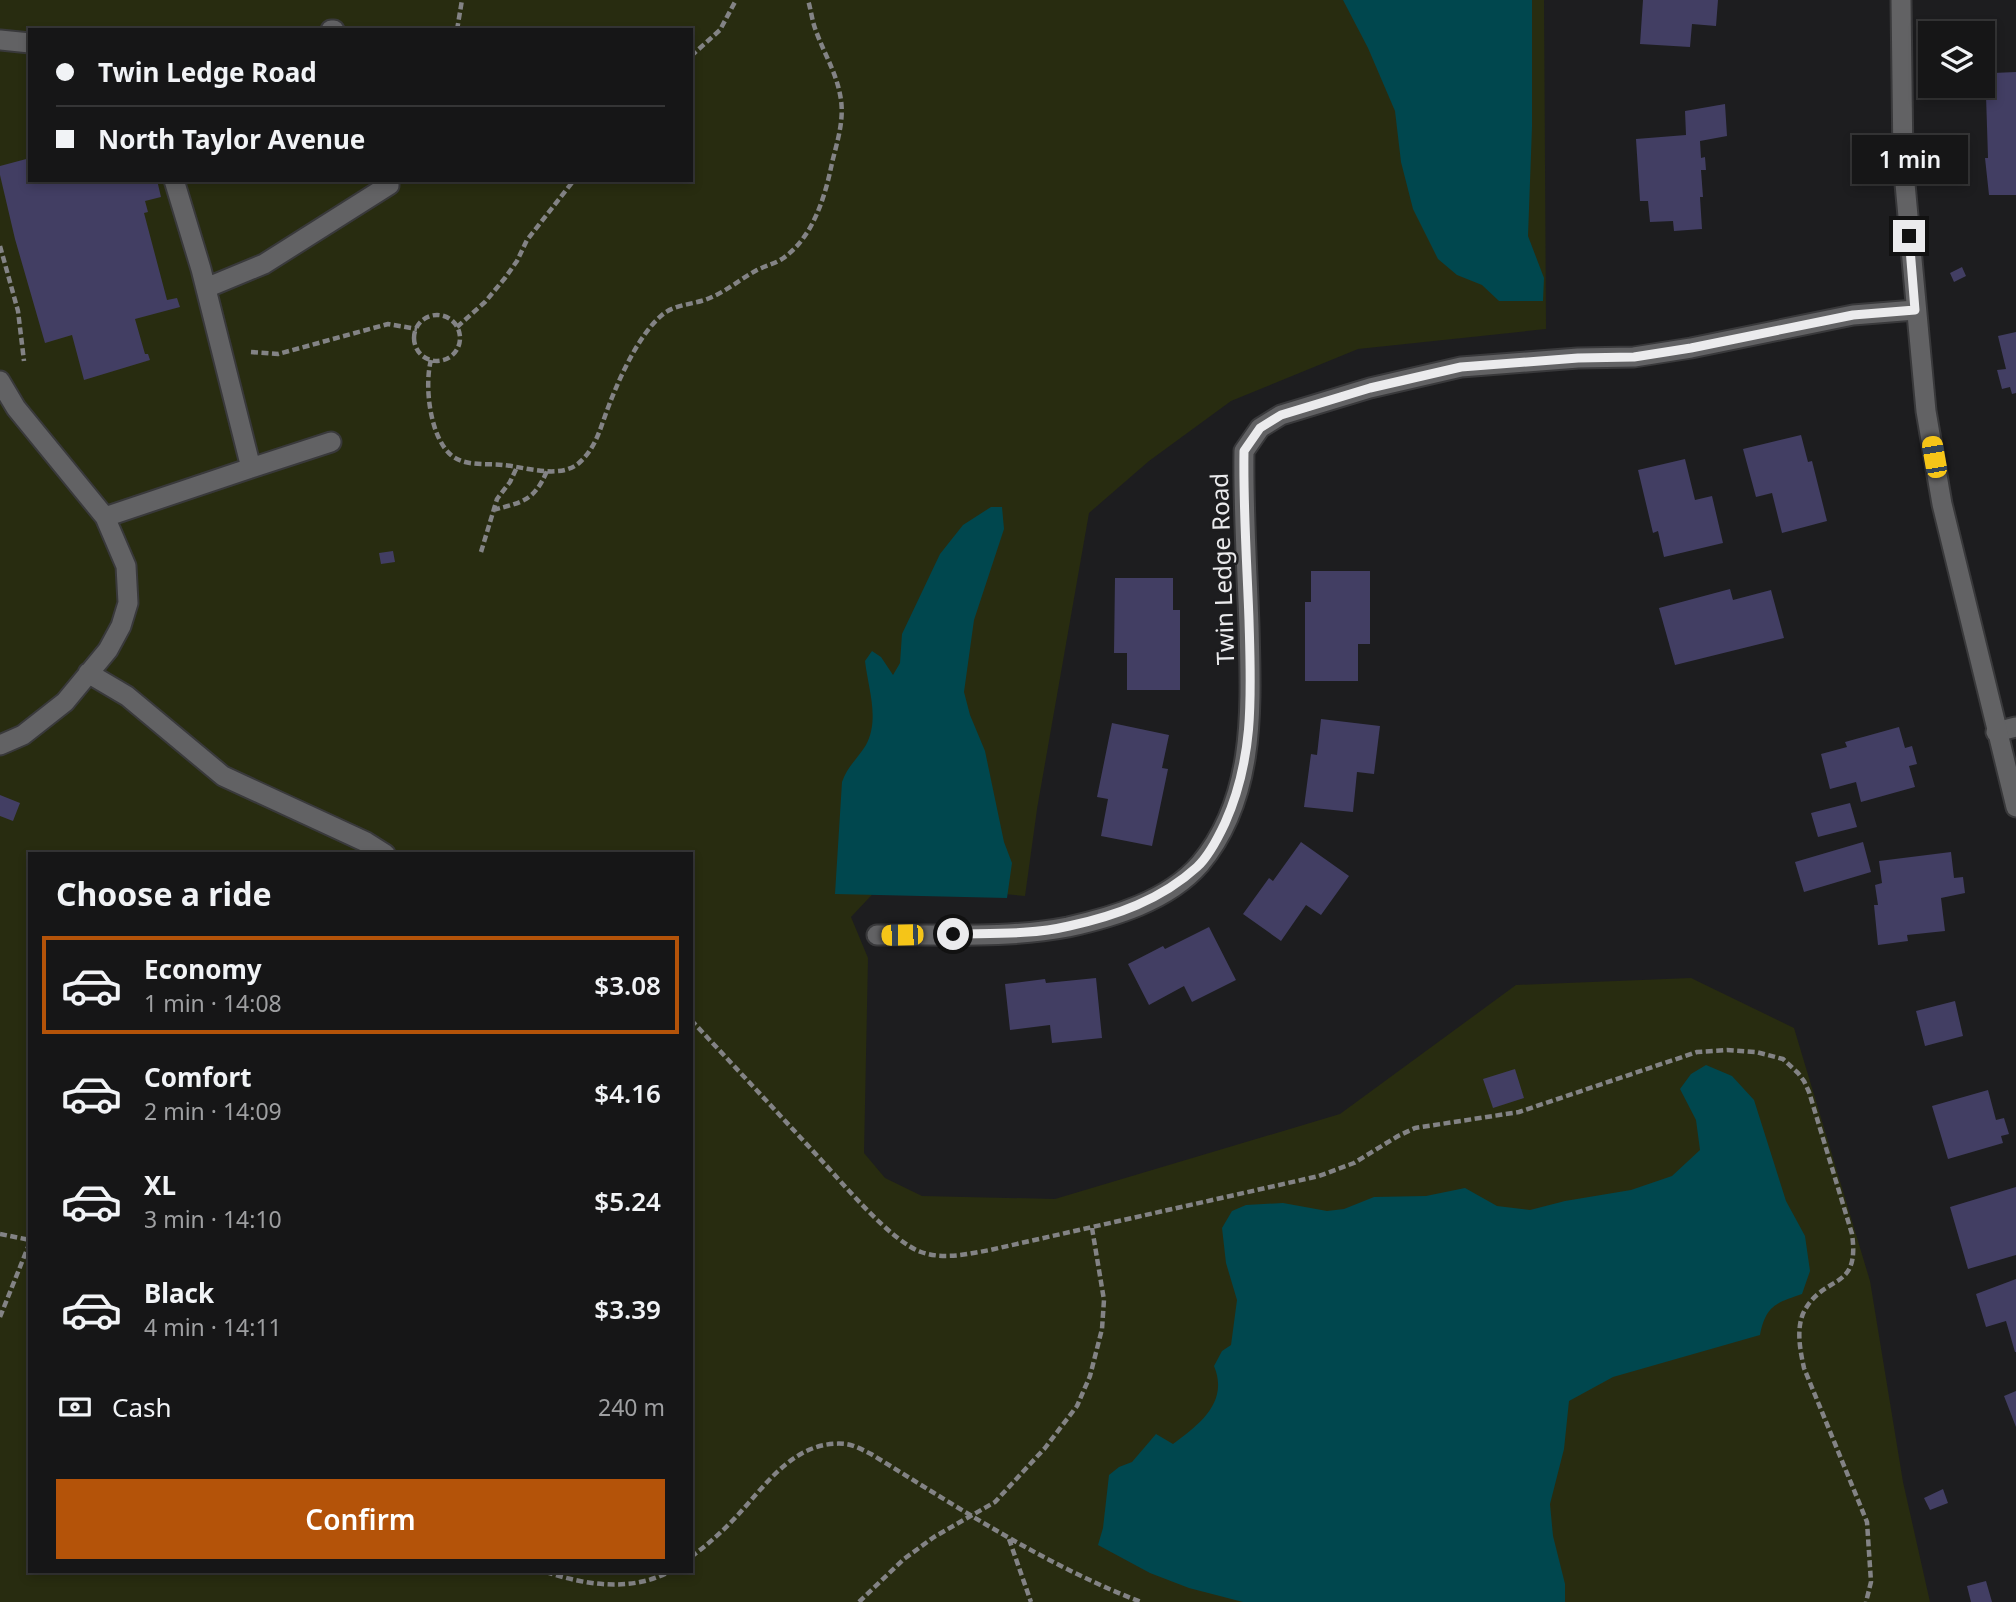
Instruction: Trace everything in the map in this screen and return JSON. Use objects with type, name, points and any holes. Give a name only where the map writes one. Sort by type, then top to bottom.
[{"type":"street","points":[[1901,0],[1903,162],[1926,411],[1942,504],[2016,807]]},
{"type":"street","points":[[0,40],[28,43]]},
{"type":"street","points":[[175,182],[206,288],[251,468]]},
{"type":"street","points":[[206,288],[264,264],[389,185],[388,182]]},
{"type":"street","name":"Twin Ledge Road","points":[[877,935],[1028,933],[1068,927],[1139,905],[1168,890],[1199,865],[1218,837],[1234,803],[1243,774],[1251,714],[1244,451],[1260,428],[1281,415],[1370,388],[1461,367],[1578,358],[1634,357],[1853,315],[1915,310]]},
{"type":"street","points":[[0,381],[16,408],[105,517],[126,566],[128,603],[121,626],[108,650],[65,702],[23,735],[0,745]]},
{"type":"street","points":[[105,517],[331,442]]},
{"type":"street","points":[[88,673],[127,696],[223,776],[366,842],[382,852]]},
{"type":"street","points":[[1996,732],[2016,727]]},
{"type":"path","points":[[457,28],[462,0]]},
{"type":"path","points":[[693,54],[720,30],[736,0]]},
{"type":"path","points":[[431,360],[427,373],[428,404],[439,437],[451,455],[474,463],[547,471],[577,465],[587,455],[599,435],[633,356],[652,325],[664,313],[677,306],[713,297],[782,259],[802,239],[821,208],[843,119],[836,77],[816,32],[808,0]]},
{"type":"path","points":[[457,327],[485,302],[505,278],[527,240],[573,182]]},
{"type":"path","points":[[0,246],[23,338],[23,392],[16,408]]},
{"type":"path","points":[[435,316],[452,321],[460,337],[458,348],[451,356],[441,361],[422,356],[414,341],[417,329],[426,318],[435,316]]},
{"type":"path","points":[[221,349],[278,354],[374,326],[388,324],[417,329]]},
{"type":"path","points":[[481,552],[497,499],[517,467]]},
{"type":"path","points":[[493,510],[528,500],[540,488],[547,471]]},
{"type":"path","points":[[693,1022],[871,1213],[906,1244],[935,1256],[964,1254],[1092,1228],[1319,1176],[1354,1163],[1415,1128],[1519,1112],[1696,1052],[1737,1051],[1783,1059],[1804,1081],[1852,1234],[1855,1253],[1847,1273],[1805,1308],[1800,1323],[1800,1351],[1804,1368],[1867,1522],[1871,1582],[1867,1602]]},
{"type":"path","points":[[859,1602],[904,1559],[934,1537],[995,1502],[1058,1433],[1077,1406],[1090,1376],[1102,1329],[1104,1300],[1092,1228]]},
{"type":"path","points":[[0,1234],[28,1241]]},
{"type":"path","points":[[0,1317],[28,1246]]},
{"type":"path","points":[[693,1555],[717,1536],[789,1461],[821,1446],[848,1444],[871,1454],[1009,1539],[1098,1586],[1141,1602]]},
{"type":"path","points":[[1009,1539],[1031,1602]]},
{"type":"path","points":[[550,1573],[590,1584],[615,1584],[647,1580],[666,1573]]},
{"type":"green space","points":[[0,0],[1544,0],[1546,329],[1358,349],[1231,401],[1149,461],[1089,513],[1037,809],[1025,896],[883,883],[851,917],[868,958],[864,1153],[885,1178],[922,1196],[1055,1199],[1340,1114],[1516,985],[1691,978],[1794,1028],[1870,1281],[1903,1482],[1930,1602],[0,1602]]},
{"type":"water","points":[[1343,0],[1532,0],[1532,127],[1528,236],[1544,278],[1543,301],[1499,301],[1482,285],[1457,275],[1438,259],[1413,209],[1401,162],[1395,111],[1368,48]]},
{"type":"water","points":[[991,507],[1002,507],[1004,529],[974,620],[964,692],[985,751],[1004,842],[1012,863],[1007,898],[835,894],[842,782],[866,745],[872,725],[872,703],[865,661],[872,651],[881,657],[893,675],[900,663],[902,634],[940,554],[963,525]]},
{"type":"water","points":[[1706,1065],[1732,1076],[1754,1100],[1786,1201],[1805,1236],[1810,1271],[1802,1294],[1785,1300],[1769,1311],[1760,1335],[1613,1377],[1569,1401],[1564,1449],[1550,1504],[1553,1536],[1565,1584],[1565,1602],[1243,1602],[1189,1588],[1150,1573],[1098,1545],[1103,1528],[1109,1475],[1132,1462],[1156,1434],[1173,1444],[1202,1420],[1215,1401],[1218,1379],[1214,1366],[1222,1351],[1231,1345],[1237,1300],[1226,1263],[1222,1228],[1232,1211],[1246,1205],[1283,1203],[1327,1211],[1344,1209],[1374,1197],[1426,1196],[1465,1188],[1497,1206],[1530,1210],[1631,1190],[1672,1176],[1700,1150],[1696,1120],[1680,1089],[1691,1074]]},
{"type":"building","points":[[1643,0],[1718,0],[1716,26],[1692,24],[1690,47],[1640,44]]},
{"type":"building","points":[[2016,72],[2016,195],[1989,195],[1985,158],[1988,158],[1986,98],[1995,98],[1995,73]]},
{"type":"building","points":[[1725,104],[1727,136],[1700,141],[1701,158],[1705,157],[1706,170],[1701,170],[1702,229],[1674,231],[1673,221],[1650,222],[1648,201],[1640,201],[1636,139],[1686,135],[1685,111]]},
{"type":"building","points":[[28,159],[28,182],[157,182],[161,197],[145,201],[148,212],[144,213],[167,300],[177,298],[180,307],[135,319],[145,354],[148,354],[150,360],[84,380],[72,335],[45,343],[15,239],[0,166]]},
{"type":"building","points":[[1962,267],[1966,276],[1954,282],[1950,273]]},
{"type":"building","points":[[2016,332],[2016,393],[2012,394],[2010,387],[2002,389],[1997,370],[2006,369],[1998,336]]},
{"type":"building","points":[[1801,435],[1808,462],[1812,461],[1827,521],[1782,533],[1772,493],[1756,497],[1743,449]]},
{"type":"building","points":[[1685,459],[1695,500],[1712,496],[1723,543],[1664,557],[1658,531],[1653,533],[1638,470]]},
{"type":"building","points":[[393,551],[395,562],[381,564],[379,553]]},
{"type":"building","points":[[1311,571],[1370,571],[1370,644],[1358,644],[1358,681],[1305,681],[1305,602],[1311,602]]},
{"type":"building","points":[[1115,578],[1173,578],[1173,610],[1180,610],[1180,690],[1127,690],[1127,653],[1114,653]]},
{"type":"building","points":[[1730,589],[1733,600],[1771,590],[1784,638],[1675,665],[1659,608]]},
{"type":"building","points":[[1321,719],[1380,726],[1374,774],[1357,772],[1353,812],[1304,807],[1311,754],[1317,755]]},
{"type":"building","points":[[1112,723],[1169,735],[1162,768],[1168,769],[1152,846],[1101,836],[1108,799],[1097,797]]},
{"type":"building","points":[[1899,727],[1905,748],[1912,746],[1917,764],[1909,766],[1915,787],[1861,802],[1856,782],[1830,789],[1821,754],[1847,747],[1845,742]]},
{"type":"building","points":[[0,795],[20,803],[13,821],[0,816]]},
{"type":"building","points":[[1850,803],[1857,827],[1818,837],[1811,813]]},
{"type":"building","points":[[1301,842],[1349,876],[1321,915],[1306,905],[1281,941],[1243,914],[1269,878],[1273,881]]},
{"type":"building","points":[[1863,842],[1871,872],[1804,892],[1795,862]]},
{"type":"building","points":[[1951,852],[1954,878],[1963,877],[1965,893],[1941,898],[1945,931],[1907,935],[1908,941],[1878,945],[1874,905],[1878,905],[1875,885],[1882,883],[1879,861]]},
{"type":"building","points":[[1209,927],[1236,980],[1192,1002],[1184,986],[1149,1005],[1128,964]]},
{"type":"building","points":[[1096,978],[1102,1038],[1052,1043],[1050,1025],[1010,1030],[1005,984],[1045,979],[1046,983]]},
{"type":"building","points":[[1955,1001],[1963,1036],[1925,1046],[1916,1011]]},
{"type":"building","points":[[1515,1069],[1524,1098],[1493,1108],[1483,1079]]},
{"type":"building","points":[[1988,1090],[1996,1120],[2004,1118],[2009,1134],[2001,1136],[2003,1143],[1948,1159],[1932,1106]]},
{"type":"building","points":[[2016,1187],[2016,1255],[1968,1269],[1950,1207]]},
{"type":"building","points":[[2016,1279],[2015,1352],[2006,1321],[1986,1327],[1976,1294]]},
{"type":"building","points":[[2016,1391],[2016,1427],[2004,1396]]},
{"type":"building","points":[[1943,1489],[1948,1503],[1930,1510],[1924,1498]]},
{"type":"building","points":[[1986,1581],[1992,1602],[1971,1602],[1967,1586]]},
{"type":"route","points":[[953,934],[1028,933],[1068,927],[1139,905],[1168,890],[1199,865],[1218,837],[1234,803],[1243,774],[1251,714],[1244,451],[1260,428],[1281,415],[1303,408],[1370,388],[1461,367],[1578,358],[1634,357],[1853,315],[1915,310],[1909,236]]}]
